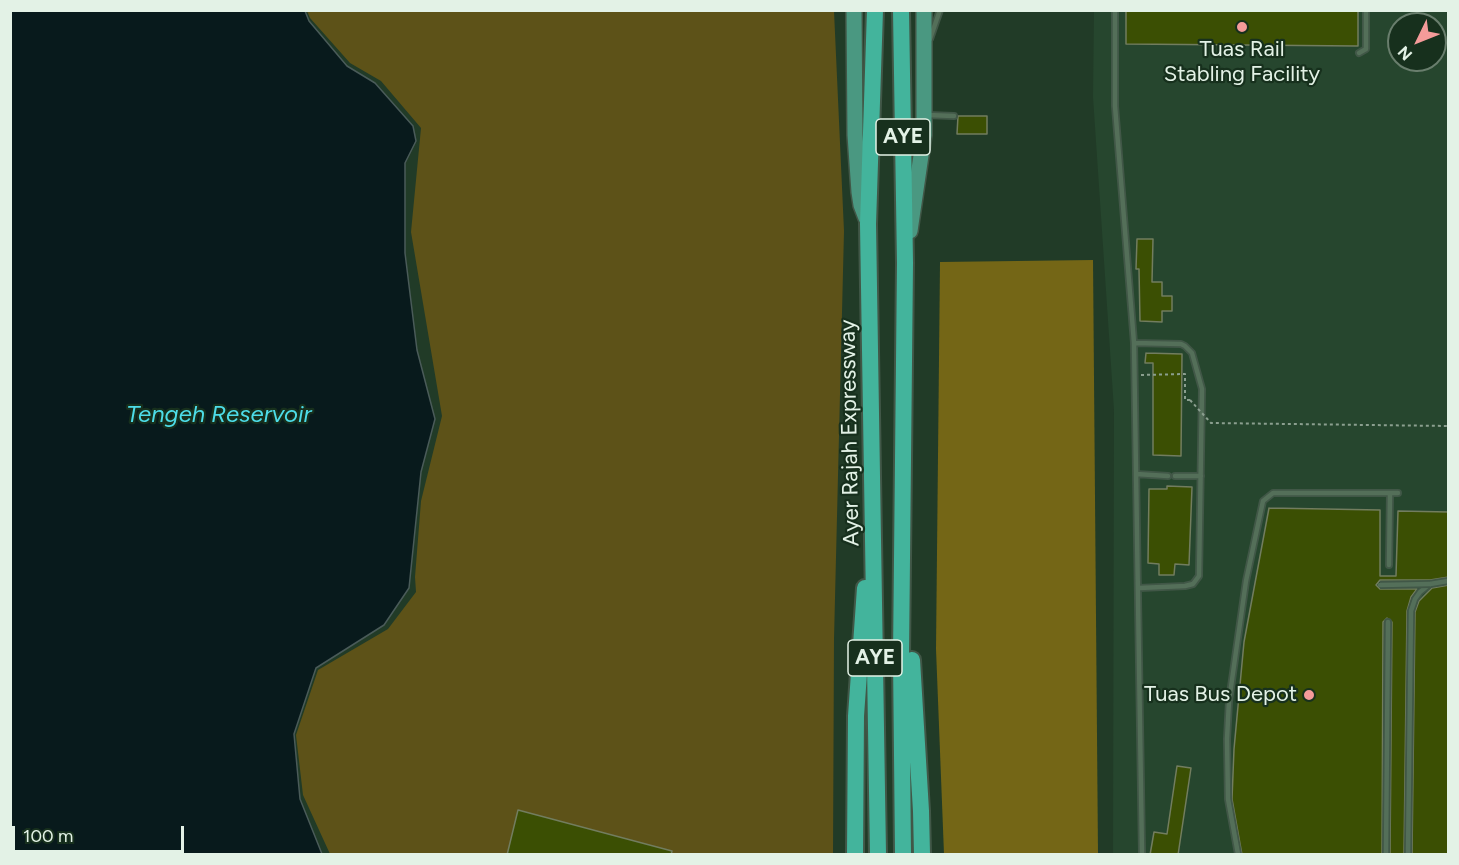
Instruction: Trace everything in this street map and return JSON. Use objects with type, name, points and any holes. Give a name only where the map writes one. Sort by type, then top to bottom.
[{"type":"highway","name":"Ayer Rajah Expressway","points":[[875,10],[868,224],[878,855]]},
{"type":"highway","name":"AYE","points":[[901,10],[905,263],[903,855]]},
{"type":"highway","points":[[855,855],[856,716],[873,461]]},
{"type":"highway","points":[[902,632],[911,645],[922,855]]},
{"type":"main road","points":[[854,10],[855,135],[860,199],[868,224]]},
{"type":"main road","points":[[905,263],[924,135],[924,10]]},
{"type":"lane","points":[[924,55],[940,10]]},
{"type":"lane","points":[[1115,10],[1115,106],[1134,343],[1142,855]]},
{"type":"lane","points":[[1359,53],[1366,49],[1366,10]]},
{"type":"lane","points":[[924,114],[954,116]]},
{"type":"lane","points":[[1134,343],[1181,344],[1192,353],[1202,389],[1199,576],[1193,584],[1185,586],[1139,588]]},
{"type":"lane","points":[[1136,474],[1168,476]]},
{"type":"lane","points":[[1175,476],[1200,477]]},
{"type":"lane","points":[[1238,855],[1228,799],[1229,702],[1246,582],[1263,501],[1273,493],[1398,493]]},
{"type":"lane","points":[[1389,565],[1390,493]]},
{"type":"lane","points":[[1380,585],[1430,584],[1449,581]]},
{"type":"lane","points":[[1408,855],[1411,611],[1415,599],[1430,584]]},
{"type":"lane","points":[[1386,855],[1388,622]]},
{"type":"path","points":[[1135,375],[1185,374],[1185,400],[1190,400],[1211,423],[1449,426]]},
{"type":"shaded area","points":[[307,11],[834,11],[844,231],[834,639],[833,854],[330,854],[303,795],[296,735],[318,670],[388,629],[416,592],[415,577],[421,501],[442,416],[411,232],[421,128],[381,81],[350,63],[310,18]]},
{"type":"shaded area","points":[[1094,11],[1448,11],[1448,854],[1113,854],[1114,410],[1093,97]]},
{"type":"shaded area","points":[[1093,260],[1098,854],[944,854],[936,649],[940,262]]},
{"type":"water","name":"Tengeh Reservoir","points":[[10,11],[305,11],[309,21],[347,66],[375,83],[413,126],[416,141],[405,163],[405,253],[417,350],[435,419],[421,472],[409,588],[384,625],[316,668],[294,734],[300,799],[322,854],[11,854]]},
{"type":"building","name":"Tuas Rail Stabling Facility","points":[[1126,10],[1358,10],[1358,46],[1126,44]]},
{"type":"building","points":[[958,116],[987,116],[987,134],[957,134]]},
{"type":"building","points":[[1137,239],[1153,239],[1152,282],[1162,282],[1162,296],[1172,296],[1172,311],[1162,311],[1162,322],[1140,321],[1139,269],[1136,269]]},
{"type":"building","points":[[1146,353],[1182,354],[1181,456],[1153,455],[1153,363],[1145,363]]},
{"type":"building","points":[[1167,486],[1192,487],[1189,565],[1175,564],[1174,575],[1159,575],[1159,564],[1148,563],[1149,489],[1167,489]]},
{"type":"building","name":"Tuas Bus Depot","points":[[1269,508],[1380,510],[1380,576],[1396,576],[1398,511],[1449,512],[1449,577],[1430,580],[1380,580],[1376,585],[1380,589],[1417,589],[1411,597],[1407,611],[1404,855],[1390,855],[1392,622],[1387,618],[1383,622],[1382,855],[1242,855],[1232,799],[1234,749],[1244,642]]},
{"type":"building","points":[[1449,585],[1449,855],[1412,855],[1415,612],[1419,601],[1432,588]]},
{"type":"building","points":[[1177,766],[1191,768],[1178,855],[1150,855],[1154,832],[1167,834]]},
{"type":"building","points":[[518,810],[672,851],[671,855],[507,855]]},
{"type":"place","name":"Tuas Rail Stabling Facility","points":[[1242,27]]},
{"type":"place","name":"Tuas Bus Depot","points":[[1309,695]]}]
